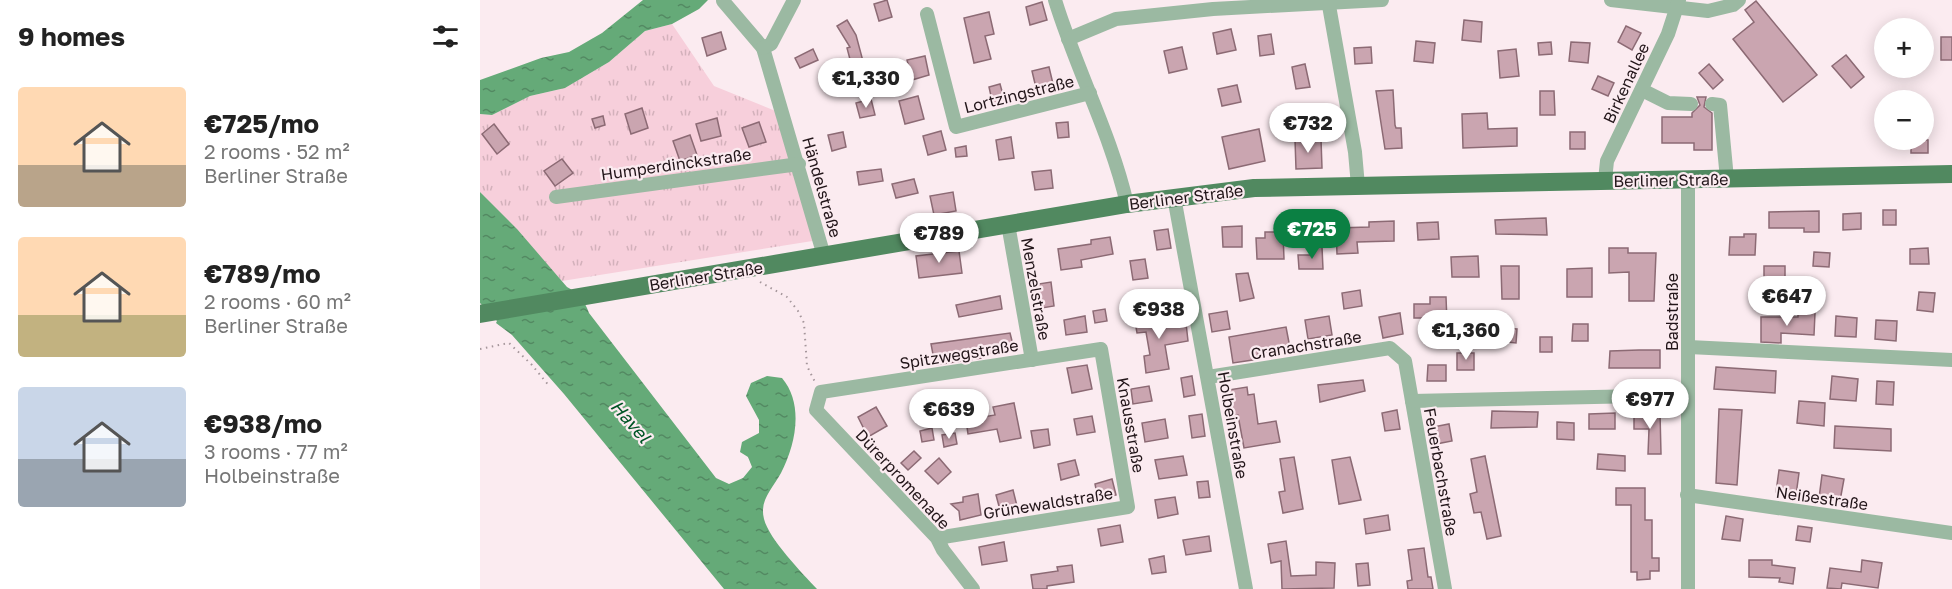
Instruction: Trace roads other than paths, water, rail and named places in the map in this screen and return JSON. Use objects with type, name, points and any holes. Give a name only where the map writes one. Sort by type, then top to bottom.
[{"type":"main road","name":"Berliner Straße","points":[[480,314],[1127,204],[1254,188],[1952,174]]},
{"type":"street","points":[[764,48],[771,44],[794,0]]},
{"type":"street","points":[[1055,0],[1090,93],[1127,204]]},
{"type":"street","points":[[1068,39],[1116,19],[1212,5],[1382,0]]},
{"type":"street","points":[[1611,0],[1678,4],[1708,11],[1733,5],[1738,0]]},
{"type":"street","name":"Händelstraße","points":[[723,1],[764,48],[800,164],[824,256]]},
{"type":"street","points":[[1328,1],[1354,141],[1358,186]]},
{"type":"street","name":"Birkenallee","points":[[1605,180],[1607,162],[1668,34],[1678,4]]},
{"type":"street","name":"Lortzingstraße","points":[[927,14],[956,127],[1090,93]]},
{"type":"street","points":[[1642,90],[1668,103],[1691,104]]},
{"type":"street","points":[[1712,104],[1720,105],[1727,179]]},
{"type":"street","name":"Humperdinckstraße","points":[[556,197],[800,164]]},
{"type":"street","name":"Badstraße","points":[[1688,179],[1688,589]]},
{"type":"street","name":"Holbeinstraße","points":[[1174,197],[1246,589]]},
{"type":"street","name":"Menzelstraße","points":[[1008,224],[1032,360]]},
{"type":"street","points":[[1689,347],[1952,360]]},
{"type":"street","name":"Cranachstraße","points":[[1208,377],[1390,348],[1405,361]]},
{"type":"street","name":"Spitzwegstraße","points":[[821,392],[1101,349]]},
{"type":"street","name":"Knausstraße","points":[[1101,349],[1128,507]]},
{"type":"street","name":"Feuerbachstraße","points":[[1405,361],[1445,589]]},
{"type":"street","name":"Dürerpromenade","points":[[821,392],[816,410],[937,538],[943,550],[973,589]]},
{"type":"street","points":[[1412,401],[1688,395]]},
{"type":"street","name":"Neißestraße","points":[[1687,495],[1952,533]]},
{"type":"street","name":"Grünewaldstraße","points":[[937,538],[1128,507]]},
{"type":"water","points":[[643,0],[708,0],[699,9],[672,24],[645,31],[609,62],[565,88],[530,96],[492,115],[480,114],[480,80],[541,58],[569,52],[602,33]]},
{"type":"water","name":"Havel","points":[[480,192],[517,229],[567,287],[581,298],[589,313],[716,478],[729,484],[743,478],[752,467],[748,457],[740,452],[742,442],[759,433],[759,420],[746,396],[751,383],[767,376],[782,378],[793,400],[794,437],[781,473],[765,500],[764,519],[779,546],[817,589],[724,589],[564,394],[512,335],[496,323],[497,321],[480,303]]}]
